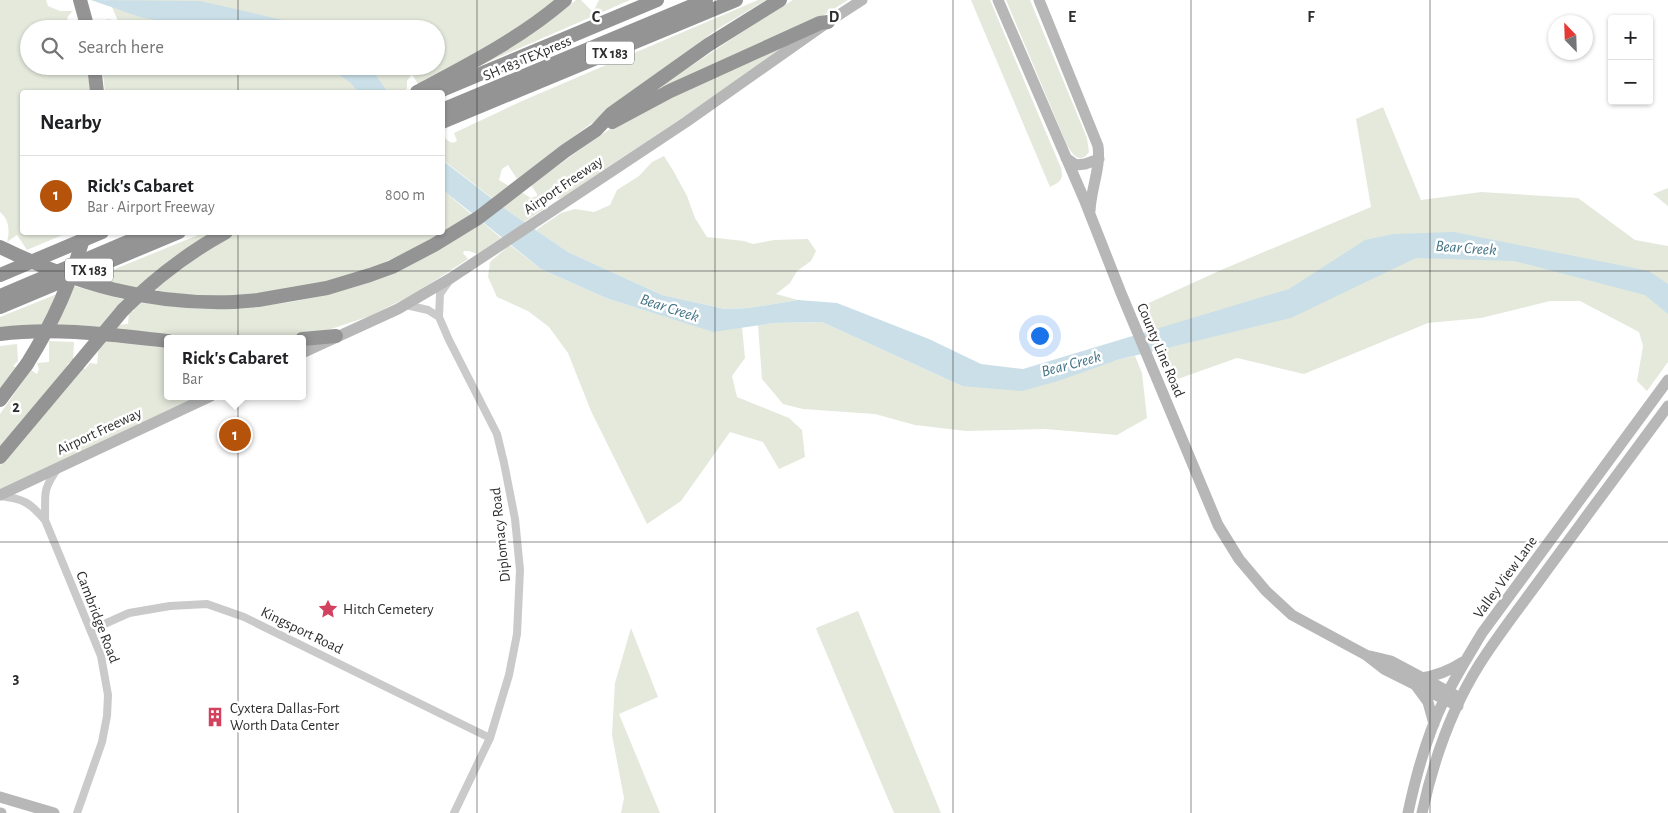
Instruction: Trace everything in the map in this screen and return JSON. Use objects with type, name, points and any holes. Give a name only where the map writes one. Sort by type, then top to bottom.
[{"type":"highway","points":[[80,0],[86,20]]},
{"type":"highway","points":[[421,90],[506,42],[566,0]]},
{"type":"highway","name":"TX 183","points":[[442,90],[657,0]]},
{"type":"highway","name":"SH 183 TEXpress","points":[[445,101],[688,0]]},
{"type":"highway","name":"SH 183 TEXpress","points":[[445,109],[706,0]]},
{"type":"highway","name":"TX 183","points":[[445,125],[483,105],[736,0]]},
{"type":"highway","points":[[596,130],[610,114],[708,45],[780,0]]},
{"type":"highway","points":[[0,247],[38,265],[87,283],[156,298],[212,302],[258,300],[327,288],[392,267],[434,246],[478,218],[596,130],[670,90],[820,23],[828,22]]},
{"type":"highway","points":[[95,75],[97,90]]},
{"type":"highway","points":[[0,400],[26,364],[55,317],[67,289],[84,235]]},
{"type":"highway","name":"TX 183","points":[[0,275],[95,235]]},
{"type":"highway","points":[[0,287],[124,235]]},
{"type":"highway","points":[[0,296],[144,235]]},
{"type":"highway","name":"TX 183","points":[[0,308],[172,235]]},
{"type":"highway","points":[[0,457],[123,310],[146,287],[175,264],[221,235]]},
{"type":"highway","points":[[0,334],[37,332],[77,333],[164,341]]},
{"type":"highway","points":[[306,340],[336,336]]},
{"type":"main road","name":"Airport Freeway","points":[[306,351],[405,305],[451,278],[704,109],[862,0]]},
{"type":"main road","name":"County Line Road","points":[[998,0],[1076,180],[1218,525],[1238,559],[1266,591],[1292,615],[1366,655],[1384,669],[1418,681],[1460,702]]},
{"type":"main road","points":[[1039,0],[1098,146],[1099,159],[1092,188],[1090,215]]},
{"type":"main road","points":[[1066,158],[1076,165],[1099,159]]},
{"type":"main road","points":[[1076,180],[1094,175],[1099,159]]},
{"type":"main road","name":"Valley View Lane","points":[[1408,811],[1434,724],[1446,696],[1482,633],[1668,380]]},
{"type":"main road","name":"Airport Freeway","points":[[0,496],[59,466],[202,400]]},
{"type":"main road","name":"Valley View Lane","points":[[1422,813],[1431,775],[1444,736],[1478,667],[1668,406]]},
{"type":"main road","points":[[1559,530],[1571,537]]},
{"type":"main road","points":[[1434,724],[1428,702],[1418,681],[1452,670],[1466,660]]},
{"type":"main road","points":[[0,797],[54,813]]},
{"type":"street","name":"Diplomacy Road","points":[[451,278],[440,294],[439,317],[497,434],[515,519],[520,570],[517,634],[509,676],[490,738],[454,813]]},
{"type":"street","points":[[405,305],[428,310],[439,317]]},
{"type":"street","name":"Cambridge Road","points":[[59,466],[46,489],[44,500],[45,520],[101,656],[108,696],[107,716],[102,742],[76,813]]},
{"type":"street","name":"Cambridge Road","points":[[0,496],[21,500],[31,505],[45,520]]},
{"type":"street","name":"Kingsport Road","points":[[91,630],[130,613],[170,606],[207,604],[244,617],[490,738]]},
{"type":"shaded area","points":[[0,0],[46,0],[48,6],[60,11],[73,11],[67,20],[20,20],[20,75],[88,75],[90,90],[20,90],[20,235],[62,235],[27,250],[17,235],[7,242],[8,225],[0,212]]},
{"type":"shaded area","points":[[109,0],[562,0],[494,45],[445,70],[445,20],[118,20]]},
{"type":"shaded area","points":[[576,0],[581,0],[592,11],[599,0],[630,0],[467,71],[555,17]]},
{"type":"shaded area","points":[[758,0],[766,0],[716,30],[517,179],[508,165],[502,169],[499,180],[509,186],[492,198],[445,162],[445,138],[452,143],[455,142],[457,141],[454,133],[522,101]]},
{"type":"shaded area","points":[[793,0],[848,0],[818,19],[662,88],[662,85]]},
{"type":"shaded area","points":[[971,0],[990,0],[1061,168],[1062,175],[1060,180],[1050,187]]},
{"type":"shaded area","points":[[1006,0],[1030,0],[1087,138],[1089,152],[1082,158],[1073,154],[1066,143]]},
{"type":"shaded area","points":[[783,47],[781,52],[563,197],[558,199],[552,193],[549,194],[548,206],[524,222],[502,207],[521,192],[531,198],[537,196],[531,185],[596,138],[639,111]]},
{"type":"shaded area","points":[[103,75],[411,75],[407,81],[407,89],[404,90],[386,90],[381,83],[357,90],[105,90]]},
{"type":"shaded area","points":[[413,75],[436,75],[418,84]]},
{"type":"shaded area","points":[[1383,107],[1421,200],[1481,192],[1578,198],[1635,240],[1668,246],[1668,362],[1647,391],[1637,381],[1643,346],[1639,332],[1580,301],[1550,301],[1481,318],[1428,323],[1304,374],[1237,358],[1172,381],[1140,307],[1221,270],[1371,207],[1356,119]]},
{"type":"shaded area","points":[[664,156],[687,196],[695,218],[707,237],[744,241],[753,244],[774,240],[808,239],[816,251],[811,261],[797,271],[790,283],[776,294],[798,300],[749,308],[725,309],[662,295],[568,252],[536,230],[561,213],[575,209],[594,212],[610,205],[617,190],[639,176],[652,162]]},
{"type":"shaded area","points":[[1668,188],[1668,206],[1653,194]]},
{"type":"shaded area","points":[[445,192],[471,214],[445,230]]},
{"type":"shaded area","points":[[482,222],[501,238],[477,254],[464,251],[463,253],[468,259],[414,294],[370,316],[306,336],[164,335],[164,338],[110,332],[116,325],[128,324],[129,312],[134,311],[133,308],[139,302],[214,308],[289,302],[374,280]]},
{"type":"shaded area","points":[[198,235],[211,235],[137,289],[93,278]]},
{"type":"shaded area","points":[[230,235],[437,235],[396,257],[339,278],[309,286],[249,295],[188,295],[158,291],[155,286],[201,251]]},
{"type":"shaded area","points":[[510,245],[541,269],[606,298],[711,331],[742,327],[745,358],[732,376],[737,397],[789,418],[802,430],[805,457],[779,469],[763,442],[730,432],[681,501],[647,524],[591,411],[568,353],[549,327],[528,311],[497,297],[488,277],[490,262]]},
{"type":"shaded area","points":[[74,286],[126,300],[100,331],[56,328]]},
{"type":"shaded area","points":[[57,294],[40,328],[0,331],[0,317]]},
{"type":"shaded area","points":[[822,322],[962,386],[1135,356],[1142,373],[1147,418],[1117,435],[1045,429],[966,431],[915,425],[875,414],[803,409],[783,404],[762,379],[758,325]]},
{"type":"shaded area","points":[[104,340],[164,346],[164,400],[192,400],[0,490],[0,465],[19,445],[81,369],[85,369],[90,363],[97,364],[99,345]]},
{"type":"shaded area","points":[[49,341],[74,342],[73,362],[67,364],[0,451],[0,414],[31,370],[37,374],[39,369],[37,363],[49,362]]},
{"type":"shaded area","points":[[17,344],[18,361],[13,366],[17,368],[0,390],[0,346]]},
{"type":"shaded area","points":[[858,611],[941,813],[894,813],[817,631],[816,628]]},
{"type":"shaded area","points":[[631,628],[658,697],[619,714],[660,813],[621,813],[624,798],[612,735],[615,683]]},
{"type":"water","points":[[91,0],[200,1],[283,20],[155,20],[140,17]]},
{"type":"water","points":[[339,75],[376,75],[387,90],[356,90],[351,83]]},
{"type":"water","name":"Bear Creek","points":[[445,162],[508,211],[568,252],[662,295],[725,309],[749,308],[798,300],[837,303],[929,339],[981,364],[1023,369],[1289,289],[1365,240],[1394,234],[1454,232],[1649,271],[1668,284],[1668,314],[1645,295],[1514,261],[1416,258],[1291,318],[1117,360],[1058,381],[1022,391],[962,386],[822,322],[774,323],[713,332],[606,298],[541,269],[445,192]]},
{"type":"place","name":"Rick's Cabaret","points":[[235,435]]},
{"type":"place","name":"Hitch Cemetery","points":[[328,609]]},
{"type":"place","name":"Cyxtera Dallas-Fort Worth Data Center","points":[[215,717]]}]
